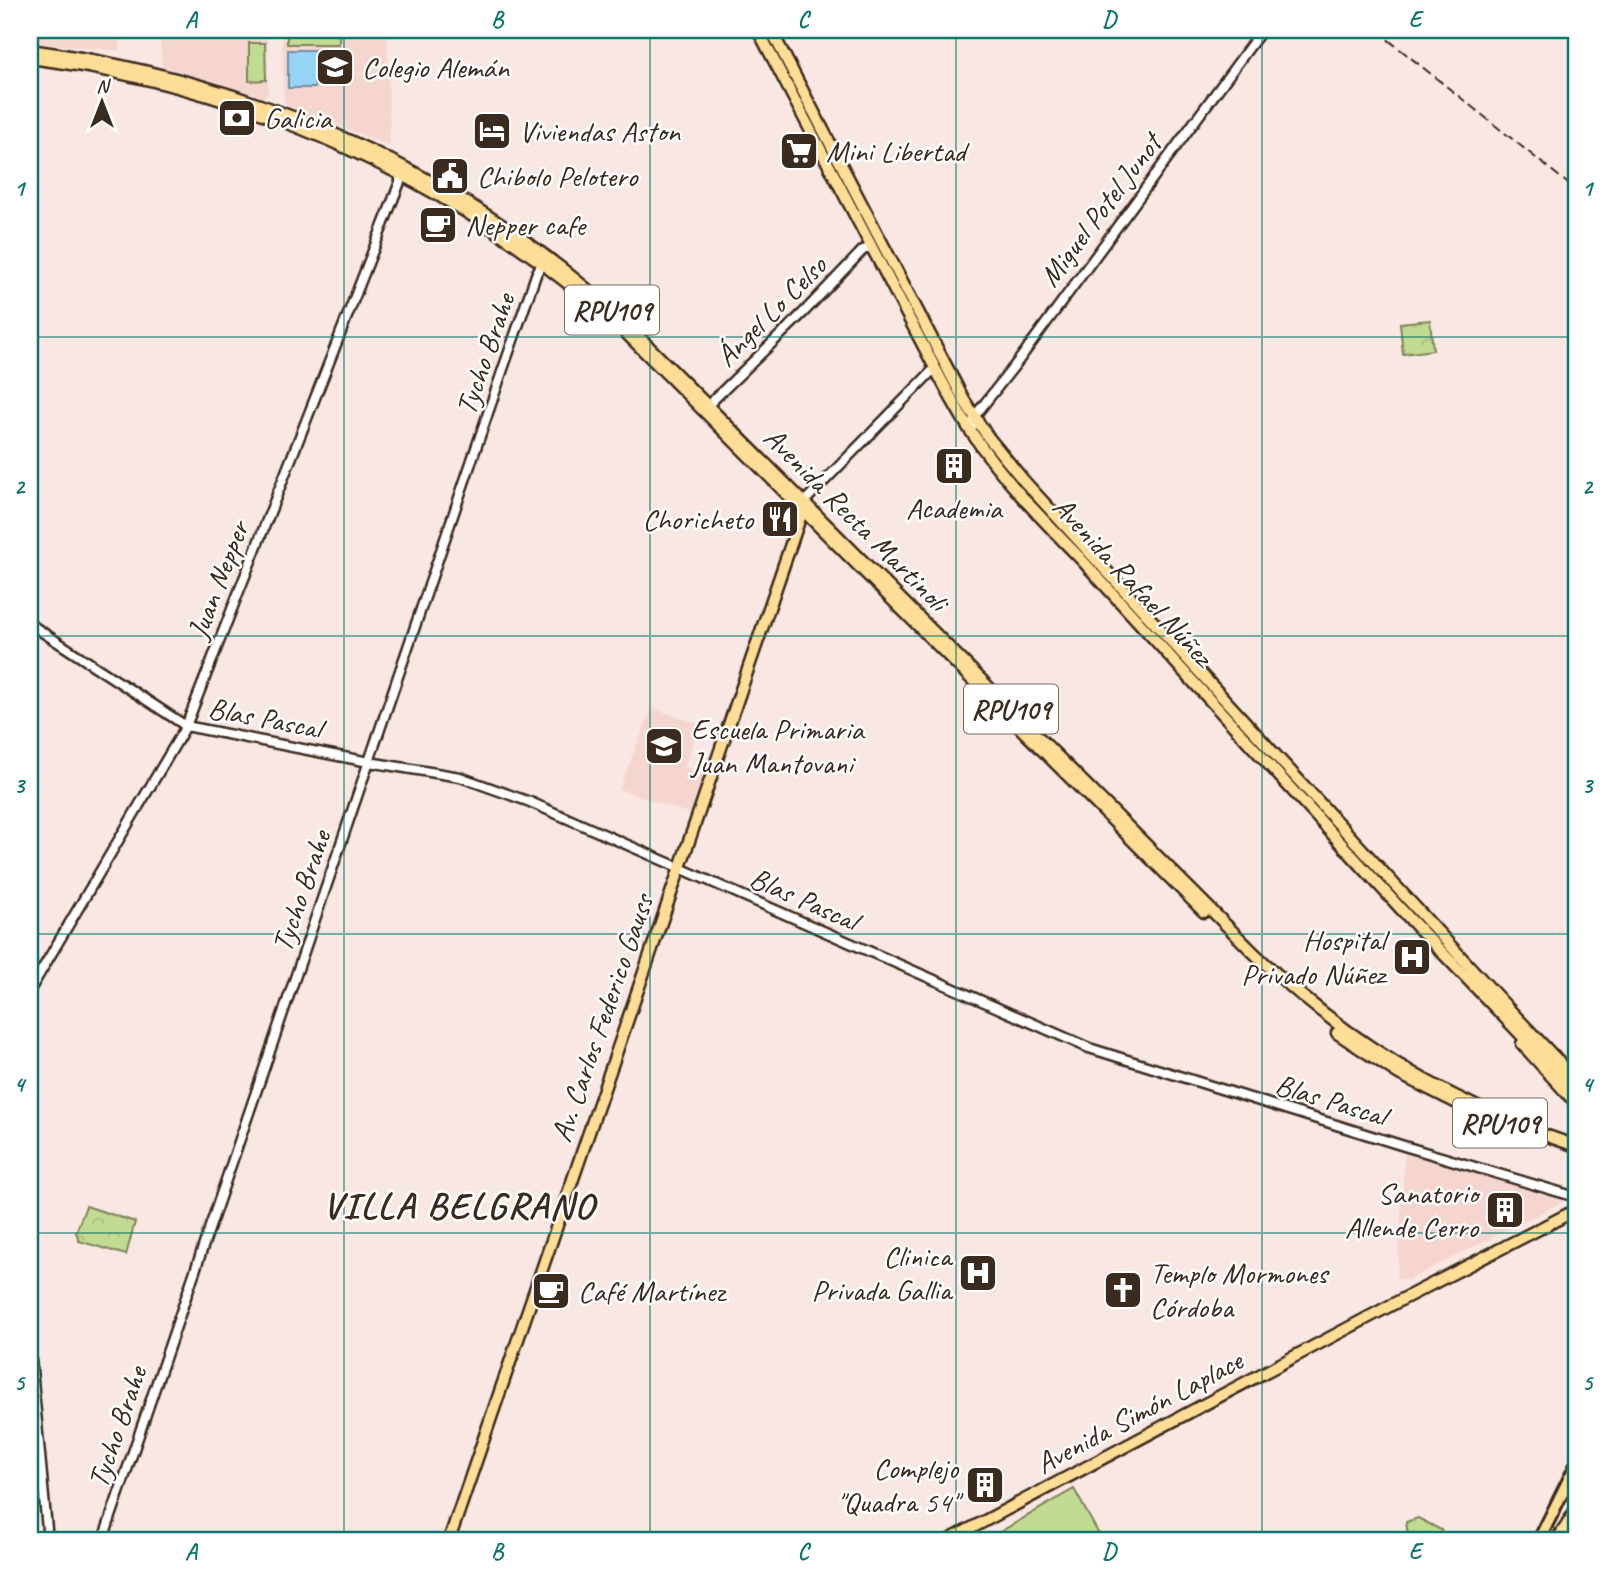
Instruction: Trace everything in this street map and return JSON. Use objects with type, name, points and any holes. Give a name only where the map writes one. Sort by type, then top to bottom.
[{"type":"highway","points":[[1539,1540],[1576,1465]]},
{"type":"highway","points":[[1557,1540],[1576,1511]]},
{"type":"main road","name":"Avenida Rafael Núñez","points":[[758,30],[971,432],[1024,500],[1351,854],[1502,1009],[1576,1080]]},
{"type":"main road","name":"Avenida Rafael Núñez","points":[[771,30],[974,417],[1024,481],[1352,837],[1576,1092]]},
{"type":"main road","name":"Miguel Potel Junot","points":[[974,417],[1262,30]]},
{"type":"main road","name":"Avenida Recta Martinoli","points":[[30,50],[130,67],[228,93],[291,116],[473,207],[615,313],[705,408],[1277,984],[1366,1054],[1425,1088],[1480,1115],[1576,1153]]},
{"type":"main road","name":"Avenida Recta Martinoli","points":[[30,58],[129,74],[232,102],[288,122],[400,169]]},
{"type":"main road","name":"Juan Nepper","points":[[30,990],[186,726],[400,182],[400,169]]},
{"type":"main road","points":[[872,247],[890,257]]},
{"type":"main road","name":"Ángel Lo Celso","points":[[705,408],[803,313],[863,250],[872,247]]},
{"type":"main road","name":"Tycho Brahe","points":[[103,1540],[537,272],[545,261]]},
{"type":"main road","points":[[804,506],[935,368],[939,352]]},
{"type":"main road","name":"Avenida Recta Martinoli","points":[[705,408],[747,456],[810,511],[860,562],[866,563],[1281,979],[1330,1020],[1427,1081],[1482,1108],[1576,1146]]},
{"type":"main road","points":[[971,432],[974,417]]},
{"type":"main road","name":"Av. Carlos Federico Gauss","points":[[449,1540],[804,506]]},
{"type":"main road","name":"Blas Pascal","points":[[30,624],[186,726],[474,781],[530,802],[1101,1052],[1576,1197]]},
{"type":"main road","points":[[1288,785],[1299,789],[1331,824],[1340,825]]},
{"type":"main road","points":[[1351,854],[1349,844],[1352,837]]},
{"type":"main road","points":[[1153,862],[1159,862],[1185,888],[1193,891]]},
{"type":"main road","points":[[1502,1009],[1531,1024],[1576,1071]]},
{"type":"main road","points":[[1502,1009],[1519,1041],[1576,1103]]},
{"type":"main road","name":"Avenida Simón Laplace","points":[[948,1540],[1576,1210]]},
{"type":"main road","points":[[30,1348],[48,1540]]},
{"type":"shaded area","points":[[30,30],[119,30],[119,51],[30,42]]},
{"type":"shaded area","points":[[159,30],[267,30],[268,94],[263,97],[162,66]]},
{"type":"shaded area","name":"Colegio Alemán","points":[[282,30],[387,30],[390,146],[284,104]]},
{"type":"shaded area","name":"Escuela Primaria Juan Mantovani","points":[[652,708],[700,724],[684,767],[708,775],[694,815],[619,789]]},
{"type":"shaded area","points":[[1405,1150],[1564,1201],[1408,1280],[1397,1278]]},
{"type":"green space","points":[[287,30],[339,30],[339,44],[287,44]]},
{"type":"green space","points":[[249,43],[265,43],[266,80],[249,81]]},
{"type":"green space","points":[[1430,320],[1433,350],[1403,354],[1400,323]]},
{"type":"green space","points":[[86,1206],[135,1222],[126,1255],[79,1241],[76,1232]]},
{"type":"green space","points":[[1074,1489],[1102,1540],[986,1540]]},
{"type":"green space","points":[[1418,1518],[1441,1530],[1445,1540],[1409,1540],[1406,1522]]},
{"type":"water","points":[[288,50],[315,50],[315,88],[288,88]]},
{"type":"railway","points":[[1376,30],[1576,190]]},
{"type":"place","name":"Colegio Alemán","points":[[335,67]]},
{"type":"place","name":"Galicia","points":[[237,118]]},
{"type":"place","name":"Viviendas Aston","points":[[492,131]]},
{"type":"place","name":"Mini Libertad","points":[[799,151]]},
{"type":"place","name":"Chibolo Pelotero","points":[[450,176]]},
{"type":"place","name":"Nepper cafe","points":[[438,225]]},
{"type":"place","name":"Academia","points":[[954,466]]},
{"type":"place","name":"Choricheto","points":[[780,519]]},
{"type":"place","name":"Escuela Primaria Juan Mantovani","points":[[664,746]]},
{"type":"place","name":"Hospital Privado Núñez","points":[[1412,957]]},
{"type":"place","name":"Sanatorio Allende Cerro","points":[[1505,1210]]},
{"type":"place","name":"Clinica Privada Gallia","points":[[978,1273]]},
{"type":"place","name":"Templo Mormones Córdoba","points":[[1123,1290]]},
{"type":"place","name":"Café Martínez","points":[[551,1291]]},
{"type":"place","name":"Complejo \"Quadra 54\"","points":[[985,1485]]},
{"type":"district","name":"VILLA BELGRANO","points":[[459,1205]]}]
